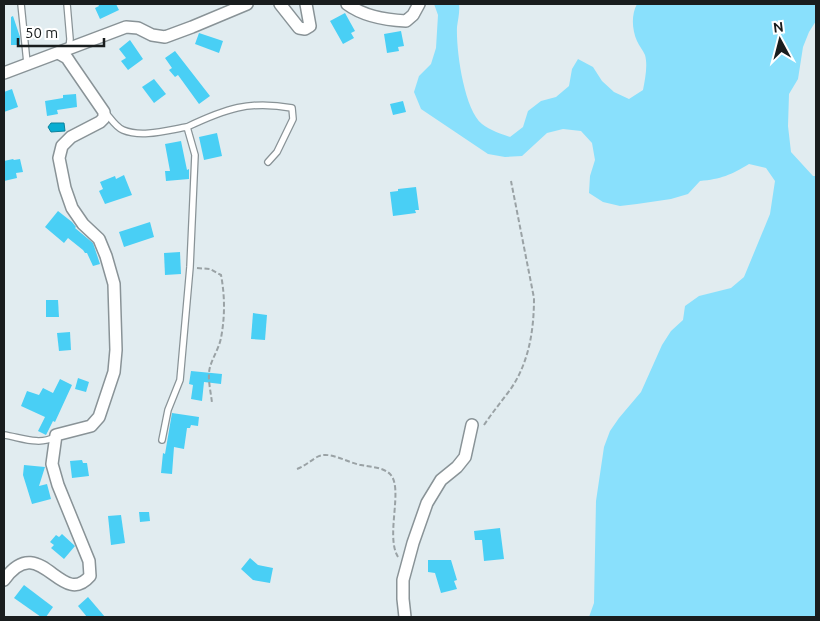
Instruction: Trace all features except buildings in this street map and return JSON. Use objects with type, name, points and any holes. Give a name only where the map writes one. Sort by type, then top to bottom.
[{"type":"street","points":[[4,73],[126,27],[138,28],[152,35],[165,37],[248,4]]},
{"type":"street","points":[[280,4],[299,28],[305,29],[310,26],[306,4]]},
{"type":"street","points":[[347,4],[377,17],[406,21],[413,15],[419,4]]},
{"type":"street","points":[[4,580],[21,563],[30,561],[64,582],[76,584],[85,581],[90,576],[89,560],[58,485],[52,464],[56,435],[91,426],[99,417],[114,372],[116,350],[114,284],[99,239],[72,208],[65,188],[59,158],[62,146],[71,137],[104,118],[104,112],[63,51]]},
{"type":"street","points":[[405,617],[402,599],[403,580],[426,503],[442,480],[458,467],[476,428]]},
{"type":"lane","points":[[21,4],[27,63]]},
{"type":"lane","points":[[63,51],[70,39],[67,4]]},
{"type":"lane","points":[[104,112],[122,130],[141,133],[187,127],[220,111],[251,104],[292,108],[294,119],[277,152],[268,162]]},
{"type":"lane","points":[[162,440],[168,410],[180,380],[190,267],[195,155],[187,127]]},
{"type":"lane","points":[[4,435],[38,441],[49,440],[56,435]]},
{"type":"path","points":[[476,428],[510,389],[522,369],[529,350],[534,316],[532,290],[510,181]]},
{"type":"path","points":[[190,267],[210,269],[221,275],[224,289],[221,338],[210,368],[212,403]]},
{"type":"path","points":[[297,470],[308,465],[318,456],[330,455],[380,469],[391,474],[394,482],[396,506],[392,536],[393,550],[405,572]]},
{"type":"shaded area","points":[[434,4],[459,4],[458,50],[462,78],[470,106],[482,124],[510,137],[523,127],[528,111],[541,101],[556,97],[569,86],[572,69],[578,59],[593,67],[602,81],[614,92],[629,99],[643,90],[646,59],[635,37],[633,27],[637,4],[816,4],[816,21],[803,47],[798,79],[789,94],[788,126],[791,152],[813,176],[816,176],[816,617],[589,617],[594,603],[596,501],[604,447],[610,431],[641,392],[662,345],[671,331],[683,320],[685,306],[699,296],[731,288],[744,277],[770,214],[775,181],[766,168],[749,164],[726,176],[700,181],[688,194],[671,199],[620,206],[603,202],[589,193],[590,176],[595,160],[592,143],[581,131],[563,129],[547,133],[522,156],[505,157],[488,154],[421,109],[414,92],[419,76],[431,64],[436,48],[438,15]]},
{"type":"shaded area","points":[[51,123],[64,123],[65,131],[51,132],[48,127]]}]
